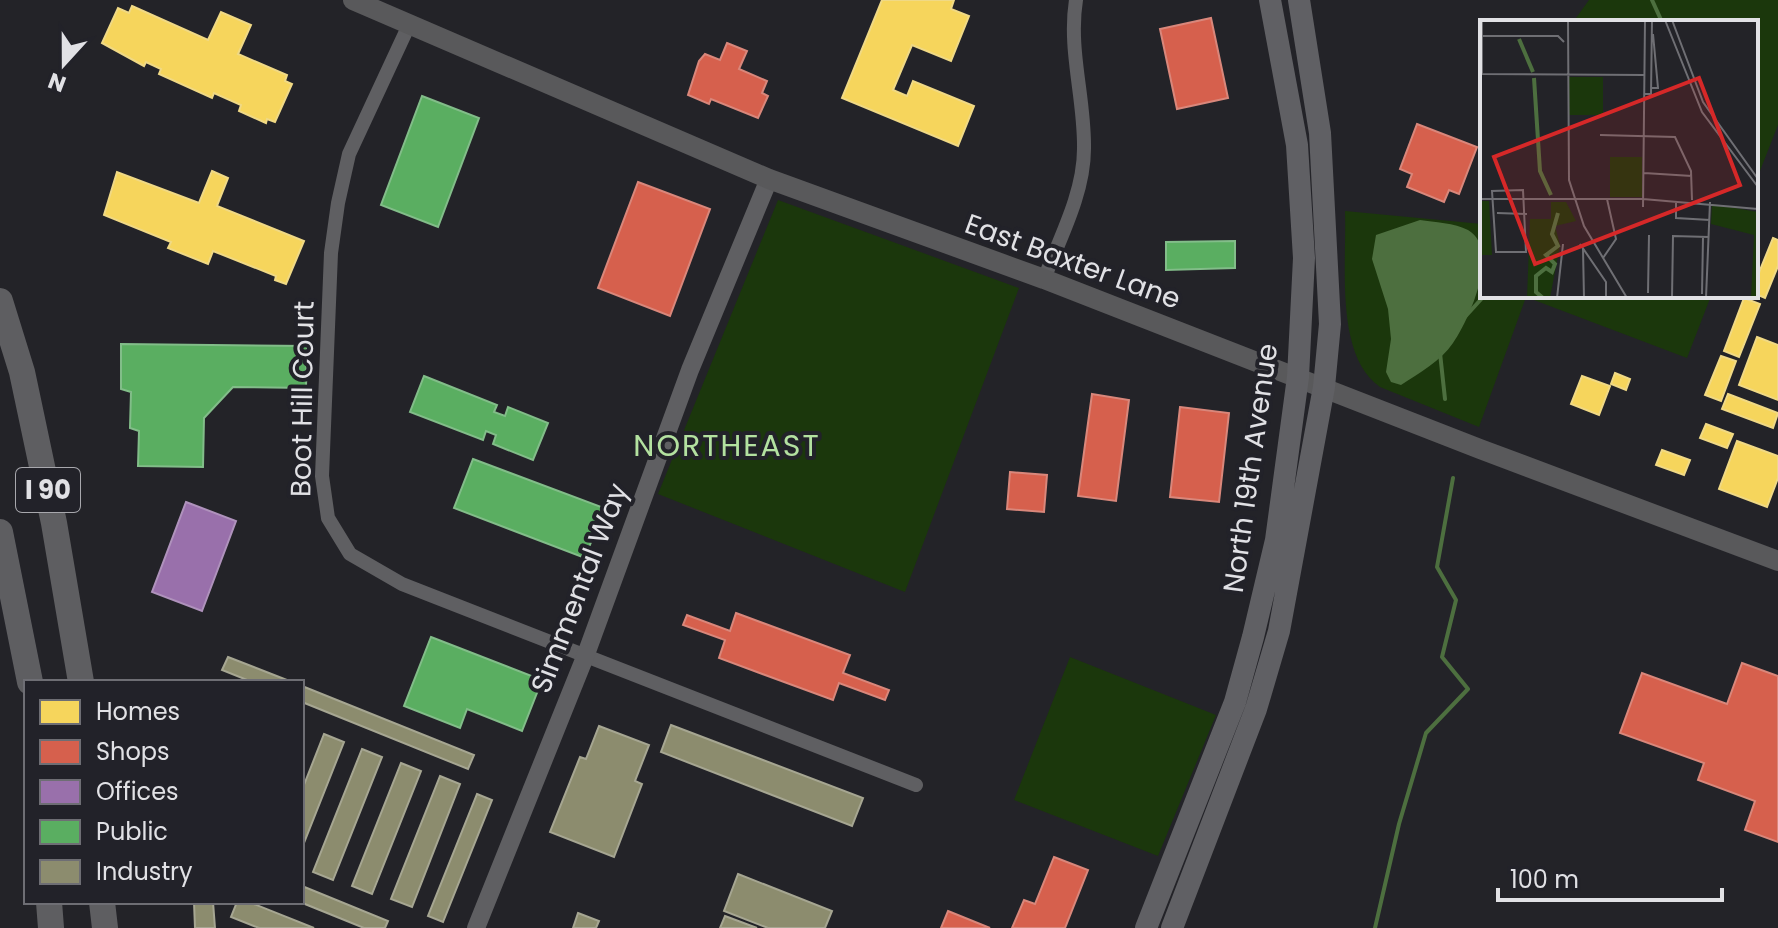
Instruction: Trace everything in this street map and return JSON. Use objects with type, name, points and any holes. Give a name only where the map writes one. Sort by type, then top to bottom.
[{"type":"highway","name":"I 90","points":[[0,301],[32,417],[81,680]]},
{"type":"highway","name":"I 90","points":[[0,532],[30,680]]},
{"type":"highway","points":[[49,904],[51,928]]},
{"type":"highway","points":[[102,904],[105,928]]},
{"type":"main road","name":"East Baxter Lane","points":[[353,0],[769,179],[1044,279],[1778,561]]},
{"type":"main road","name":"North 19th Avenue","points":[[1146,928],[1235,702],[1253,637],[1276,540],[1298,377],[1304,258],[1297,145],[1270,0]]},
{"type":"main road","name":"North 19th Avenue","points":[[1172,928],[1256,709],[1279,631],[1324,387],[1330,324],[1321,147],[1299,0]]},
{"type":"street","points":[[1044,279],[1083,171],[1085,146],[1073,26],[1076,0]]},
{"type":"street","name":"Boot Hill Court","points":[[409,25],[349,154],[331,253],[322,476],[328,518],[350,554],[383,576],[916,785]]},
{"type":"street","name":"Simmental Way","points":[[476,928],[585,657],[690,370],[769,179]]},
{"type":"shaded area","points":[[1589,0],[1778,0],[1778,125],[1758,176],[1758,20],[1574,20]]},
{"type":"shaded area","points":[[778,200],[1019,288],[905,592],[658,494]]},
{"type":"shaded area","points":[[1345,211],[1480,224],[1480,298],[1526,298],[1479,427],[1380,387],[1365,372],[1355,353],[1349,331]]},
{"type":"shaded area","points":[[1420,220],[1451,224],[1468,230],[1480,247],[1479,285],[1467,318],[1453,343],[1436,361],[1401,385],[1391,382],[1386,372],[1391,339],[1388,309],[1372,259],[1376,235]]},
{"type":"shaded area","points":[[1529,298],[1710,298],[1687,358]]},
{"type":"shaded area","points":[[1070,657],[1216,715],[1158,856],[1014,800]]},
{"type":"building: Homes","points":[[882,0],[954,0],[951,9],[969,16],[951,61],[912,45],[893,90],[907,96],[913,81],[974,106],[958,146],[842,98]]},
{"type":"building: Homes","points":[[132,6],[208,40],[221,12],[251,25],[238,54],[287,75],[285,81],[292,84],[275,122],[267,119],[266,123],[239,111],[241,105],[214,93],[212,98],[159,74],[161,69],[146,62],[144,66],[102,43],[118,8],[129,13]]},
{"type":"building: Homes","points":[[212,171],[228,178],[217,206],[304,241],[286,284],[275,280],[276,276],[213,251],[208,264],[168,248],[171,242],[104,215],[117,172],[199,203]]},
{"type":"building: Homes","points":[[1773,238],[1778,240],[1778,266],[1765,298],[1758,295],[1758,275]]},
{"type":"building: Homes","points":[[1744,298],[1760,304],[1739,357],[1724,351]]},
{"type":"building: Homes","points":[[1757,337],[1778,345],[1778,400],[1739,385]]},
{"type":"building: Homes","points":[[1721,356],[1736,361],[1721,401],[1705,395]]},
{"type":"building: Homes","points":[[1615,373],[1630,379],[1626,390],[1611,384]]},
{"type":"building: Homes","points":[[1582,376],[1610,386],[1599,415],[1571,404]]},
{"type":"building: Homes","points":[[1728,394],[1778,413],[1773,428],[1722,409]]},
{"type":"building: Homes","points":[[1706,424],[1733,434],[1727,448],[1700,438]]},
{"type":"building: Homes","points":[[1737,441],[1778,456],[1778,478],[1767,507],[1719,489]]},
{"type":"building: Homes","points":[[1662,450],[1690,460],[1684,475],[1656,465]]},
{"type":"building: Shops","points":[[1211,18],[1228,98],[1177,109],[1160,29]]},
{"type":"building: Shops","points":[[727,43],[747,51],[739,69],[767,81],[762,93],[768,96],[758,118],[711,99],[709,104],[688,95],[699,61],[705,54],[720,60]]},
{"type":"building: Shops","points":[[1417,124],[1477,147],[1459,194],[1449,190],[1444,202],[1407,187],[1412,174],[1400,169]]},
{"type":"building: Shops","points":[[638,182],[710,209],[670,316],[598,288]]},
{"type":"building: Shops","points":[[1092,394],[1129,400],[1116,501],[1078,496]]},
{"type":"building: Shops","points":[[1180,407],[1229,413],[1219,502],[1170,497]]},
{"type":"building: Shops","points":[[1010,472],[1047,475],[1044,512],[1007,509]]},
{"type":"building: Shops","points":[[736,613],[850,655],[843,673],[889,690],[885,700],[839,683],[833,700],[719,658],[725,640],[683,625],[687,615],[730,631]]},
{"type":"building: Shops","points":[[1742,663],[1778,676],[1778,842],[1745,830],[1755,801],[1698,780],[1704,763],[1620,733],[1642,673],[1727,704]]},
{"type":"building: Shops","points":[[1054,857],[1088,870],[1065,928],[1012,928],[1024,900],[1035,904]]},
{"type":"building: Shops","points":[[948,911],[990,928],[941,928]]},
{"type":"building: Offices","points":[[186,502],[236,521],[202,611],[152,592]]},
{"type":"building: Public","points":[[422,96],[479,118],[438,227],[381,205]]},
{"type":"building: Public","points":[[1235,241],[1235,268],[1166,270],[1166,242]]},
{"type":"building: Public","points":[[121,344],[307,346],[306,388],[233,387],[204,418],[203,467],[138,466],[139,431],[130,428],[131,392],[121,389]]},
{"type":"building: Public","points":[[424,376],[497,405],[494,412],[505,416],[508,407],[548,423],[533,460],[493,444],[496,435],[486,431],[483,440],[410,412]]},
{"type":"building: Public","points":[[473,459],[604,508],[585,558],[454,508]]},
{"type":"building: Public","points":[[431,637],[542,680],[522,731],[467,709],[460,728],[404,706]]},
{"type":"building: Industry","points":[[228,657],[287,680],[247,680],[222,670]]},
{"type":"building: Industry","points":[[304,687],[474,755],[468,769],[304,703]]},
{"type":"building: Industry","points":[[671,725],[863,798],[852,826],[661,752]]},
{"type":"building: Industry","points":[[599,726],[649,745],[635,781],[642,784],[614,857],[550,832],[580,757],[586,759]]},
{"type":"building: Industry","points":[[324,734],[344,742],[304,843],[304,785]]},
{"type":"building: Industry","points":[[362,749],[382,757],[333,880],[313,872]]},
{"type":"building: Industry","points":[[401,763],[421,771],[372,894],[352,886]]},
{"type":"building: Industry","points":[[440,776],[460,784],[412,907],[391,899]]},
{"type":"building: Industry","points":[[477,794],[492,800],[443,922],[428,916]]},
{"type":"building: Industry","points":[[738,874],[832,911],[825,928],[768,928],[724,911]]},
{"type":"building: Industry","points":[[304,887],[388,921],[385,928],[364,928],[304,904]]},
{"type":"building: Industry","points":[[194,904],[213,904],[215,928],[195,928]]},
{"type":"building: Industry","points":[[236,904],[254,904],[314,928],[259,928],[231,917]]},
{"type":"building: Industry","points":[[578,913],[599,921],[596,928],[573,928]]},
{"type":"building: Industry","points":[[725,916],[757,928],[720,928]]},
{"type":"waterway","points":[[1652,0],[1661,20]]},
{"type":"waterway","points":[[1464,318],[1482,298]]},
{"type":"waterway","points":[[1440,353],[1445,399]]},
{"type":"waterway","points":[[1375,928],[1399,824],[1426,733],[1468,689],[1442,657],[1456,600],[1437,567],[1453,478]]},
{"type":"district","name":"NORTHEAST","points":[[727,446]]}]
